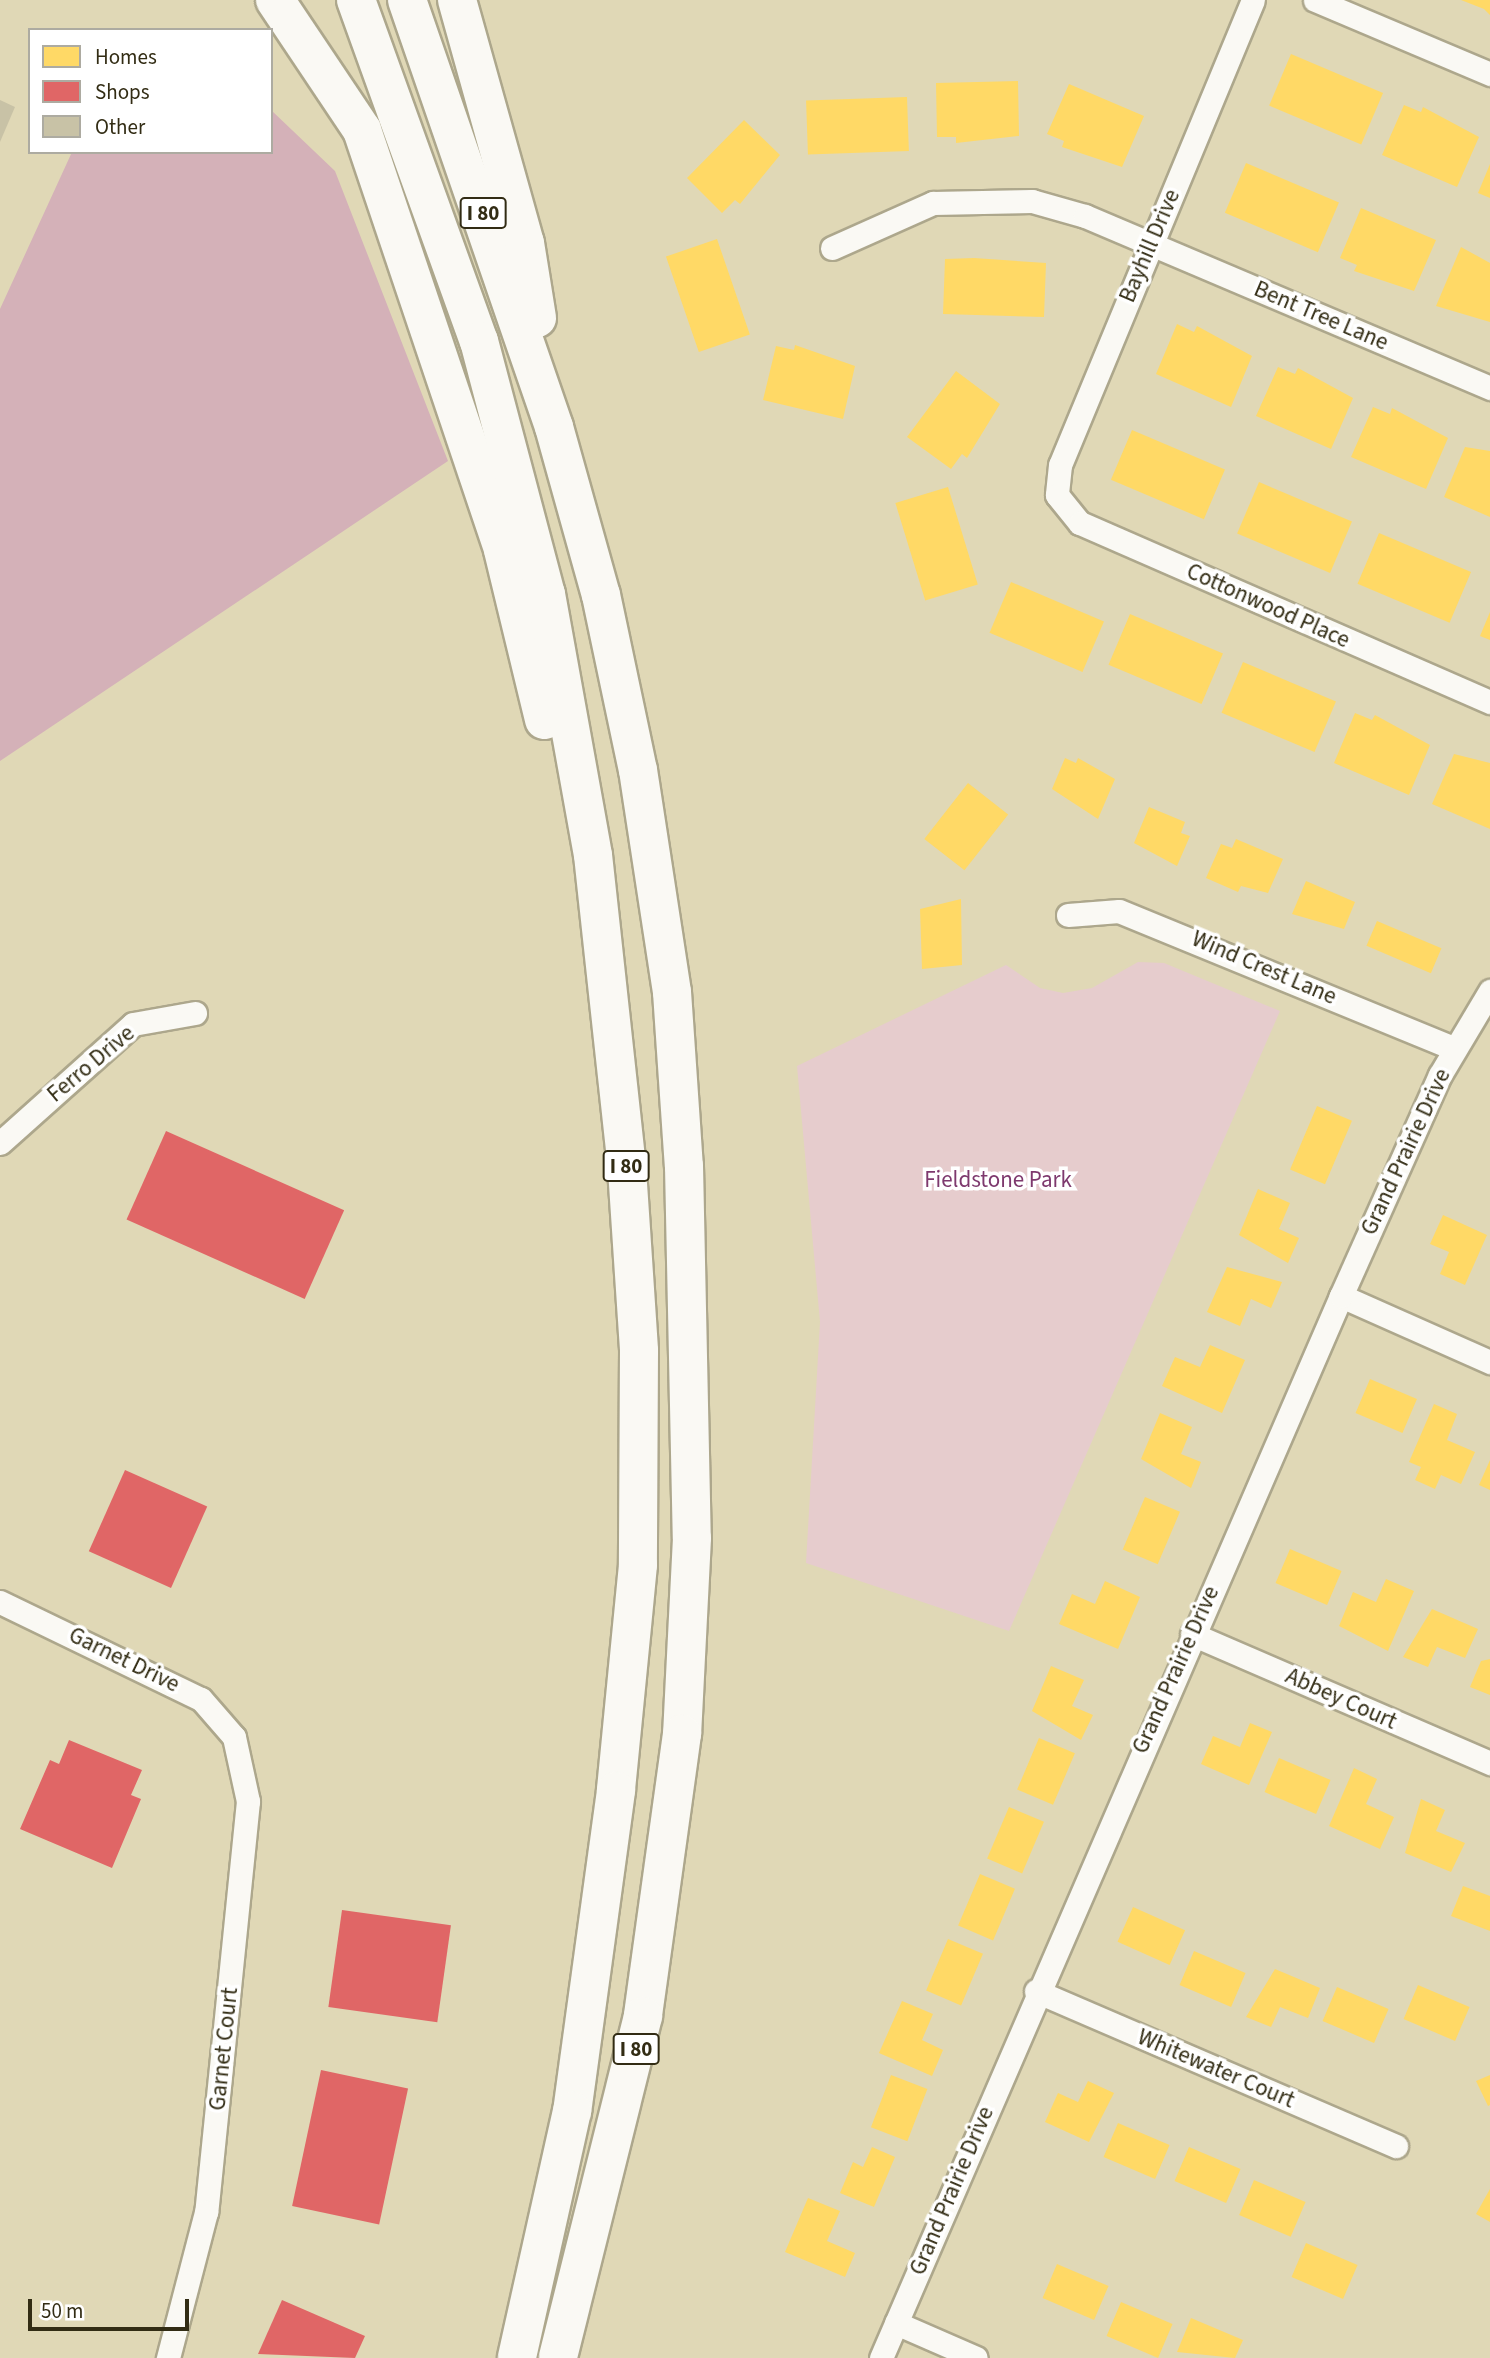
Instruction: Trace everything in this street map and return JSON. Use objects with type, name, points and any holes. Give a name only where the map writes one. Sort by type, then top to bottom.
[{"type":"highway","points":[[275,0],[362,130],[503,550],[607,983]]},
{"type":"highway","name":"I 80","points":[[356,0],[479,341],[546,594],[593,855],[607,983],[639,1351],[638,1565],[616,1791],[572,2111],[517,2358]]},
{"type":"highway","name":"I 80","points":[[407,0],[554,427],[601,596],[635,757],[672,992],[692,1346],[682,1734],[643,2017],[558,2358]]},
{"type":"highway","points":[[457,0],[526,243],[554,427]]},
{"type":"street","name":"Bayhill Drive","points":[[1057,495],[1060,465],[1253,0]]},
{"type":"street","points":[[1315,0],[1490,74]]},
{"type":"street","name":"Bent Tree Lane","points":[[832,248],[923,206],[1000,198],[1065,208],[1490,388]]},
{"type":"street","name":"Cottonwood Place","points":[[1057,495],[1080,523],[1490,702]]},
{"type":"street","name":"Wind Crest Lane","points":[[1068,915],[1119,911],[1455,1049]]},
{"type":"street","name":"Grand Prairie Drive","points":[[881,2358],[1036,1992],[1340,1296],[1455,1049],[1490,991]]},
{"type":"street","name":"Ferro Drive","points":[[0,1143],[133,1024],[195,1013]]},
{"type":"street","points":[[1340,1296],[1490,1362]]},
{"type":"street","name":"Garnet Drive","points":[[0,1602],[158,1673],[201,1699],[233,1737]]},
{"type":"street","name":"Abbey Court","points":[[1192,1634],[1490,1763]]},
{"type":"street","name":"Garnet Court","points":[[168,2358],[206,2212],[227,2025],[248,1801],[233,1737]]},
{"type":"street","name":"Whitewater Court","points":[[1036,1992],[1396,2146]]},
{"type":"street","points":[[896,2323],[976,2358]]},
{"type":"green space","name":"Fieldstone Park","points":[[1138,962],[1164,963],[1280,1011],[1009,1631],[806,1563],[820,1322],[797,1066],[1006,965],[1040,988],[1063,993],[1092,988]]},
{"type":"shaded area","points":[[273,112],[335,171],[448,461],[0,761],[0,309],[71,154],[273,154]]},
{"type":"building: Homes","points":[[1461,0],[1490,0],[1490,15],[1484,9]]},
{"type":"building: Homes","points":[[1291,54],[1383,93],[1361,145],[1269,106]]},
{"type":"building: Homes","points":[[1018,81],[1019,136],[956,143],[956,137],[937,137],[936,83]]},
{"type":"building: Homes","points":[[1069,84],[1144,116],[1122,167],[1062,147],[1064,141],[1047,134]]},
{"type":"building: Homes","points":[[907,97],[909,151],[808,154],[806,101]]},
{"type":"building: Homes","points":[[1404,105],[1421,112],[1423,107],[1479,137],[1457,187],[1382,155]]},
{"type":"building: Homes","points":[[744,120],[780,155],[740,204],[735,200],[722,213],[687,178]]},
{"type":"building: Homes","points":[[1246,163],[1339,202],[1318,252],[1225,213]]},
{"type":"building: Homes","points":[[1490,164],[1490,198],[1478,193]]},
{"type":"building: Homes","points":[[1361,208],[1436,240],[1414,291],[1354,271],[1357,265],[1340,258]]},
{"type":"building: Homes","points":[[717,239],[750,334],[699,352],[666,257]]},
{"type":"building: Homes","points":[[1461,247],[1490,263],[1490,322],[1436,306]]},
{"type":"building: Homes","points":[[974,258],[1046,263],[1044,317],[943,314],[945,259]]},
{"type":"building: Homes","points":[[1177,324],[1194,332],[1197,326],[1252,356],[1231,407],[1156,374]]},
{"type":"building: Homes","points":[[795,345],[855,366],[843,419],[763,400],[776,346],[794,350]]},
{"type":"building: Homes","points":[[1278,367],[1295,374],[1298,368],[1353,398],[1331,449],[1256,416]]},
{"type":"building: Homes","points":[[956,371],[1000,404],[967,458],[962,454],[951,469],[907,437]]},
{"type":"building: Homes","points":[[1373,407],[1390,414],[1392,408],[1448,438],[1426,489],[1351,457]]},
{"type":"building: Homes","points":[[1132,430],[1225,469],[1204,519],[1111,480]]},
{"type":"building: Homes","points":[[1465,447],[1490,451],[1490,517],[1444,497]]},
{"type":"building: Homes","points":[[1259,482],[1352,521],[1330,573],[1237,534]]},
{"type":"building: Homes","points":[[948,487],[978,585],[925,601],[895,503]]},
{"type":"building: Homes","points":[[1379,533],[1471,572],[1450,623],[1358,584]]},
{"type":"building: Homes","points":[[1011,582],[1104,621],[1082,672],[990,633]]},
{"type":"building: Homes","points":[[1490,612],[1490,640],[1480,636]]},
{"type":"building: Homes","points":[[1130,614],[1223,653],[1201,704],[1109,665]]},
{"type":"building: Homes","points":[[1243,662],[1336,701],[1314,752],[1222,713]]},
{"type":"building: Homes","points":[[1355,713],[1372,720],[1375,715],[1430,745],[1409,795],[1334,763]]},
{"type":"building: Homes","points":[[1454,754],[1490,763],[1490,829],[1432,804]]},
{"type":"building: Homes","points":[[1065,758],[1076,763],[1078,758],[1115,779],[1098,819],[1052,789]]},
{"type":"building: Homes","points":[[968,783],[1008,814],[964,870],[924,839]]},
{"type":"building: Homes","points":[[1149,807],[1185,822],[1181,833],[1190,836],[1177,866],[1134,843]]},
{"type":"building: Homes","points":[[1236,839],[1283,859],[1268,893],[1241,886],[1238,892],[1206,878],[1221,844],[1232,848]]},
{"type":"building: Homes","points":[[1306,881],[1355,902],[1344,929],[1292,914]]},
{"type":"building: Homes","points":[[961,899],[962,965],[922,969],[920,909]]},
{"type":"building: Homes","points":[[1377,921],[1441,948],[1431,973],[1366,946]]},
{"type":"building: Homes","points":[[1317,1106],[1352,1121],[1325,1184],[1290,1170]]},
{"type":"building: Homes","points":[[1258,1189],[1290,1203],[1279,1229],[1299,1238],[1288,1263],[1239,1235]]},
{"type":"building: Homes","points":[[1443,1215],[1487,1235],[1465,1285],[1440,1274],[1449,1252],[1430,1244]]},
{"type":"building: Homes","points":[[1227,1267],[1282,1282],[1271,1308],[1251,1299],[1240,1326],[1207,1312]]},
{"type":"building: Homes","points":[[1210,1345],[1245,1360],[1222,1413],[1162,1386],[1175,1357],[1200,1367]]},
{"type":"building: Homes","points":[[1370,1379],[1417,1399],[1402,1433],[1356,1413]]},
{"type":"building: Homes","points":[[1434,1404],[1457,1414],[1447,1440],[1475,1452],[1461,1484],[1441,1475],[1435,1489],[1415,1480],[1421,1467],[1409,1462]]},
{"type":"building: Homes","points":[[1160,1413],[1192,1427],[1181,1454],[1201,1462],[1191,1488],[1141,1459]]},
{"type":"building: Homes","points":[[1490,1460],[1490,1490],[1479,1485]]},
{"type":"building: Homes","points":[[1145,1497],[1180,1512],[1158,1564],[1123,1549]]},
{"type":"building: Homes","points":[[1290,1549],[1342,1571],[1327,1605],[1276,1583]]},
{"type":"building: Homes","points":[[1386,1579],[1414,1591],[1388,1651],[1339,1626],[1353,1592],[1376,1602]]},
{"type":"building: Homes","points":[[1105,1581],[1140,1597],[1118,1649],[1059,1624],[1072,1594],[1095,1604]]},
{"type":"building: Homes","points":[[1432,1609],[1478,1629],[1465,1658],[1437,1647],[1428,1667],[1403,1657]]},
{"type":"building: Homes","points":[[1490,1659],[1490,1695],[1470,1687],[1481,1661]]},
{"type":"building: Homes","points":[[1051,1666],[1084,1680],[1072,1706],[1093,1715],[1081,1740],[1032,1711]]},
{"type":"building: Homes","points":[[1250,1723],[1272,1732],[1249,1785],[1201,1764],[1213,1736],[1240,1747]]},
{"type":"building: Homes","points":[[1039,1738],[1075,1753],[1053,1805],[1017,1790]]},
{"type":"building: Homes","points":[[1279,1758],[1331,1780],[1316,1814],[1265,1792]]},
{"type":"building: Homes","points":[[1354,1768],[1377,1779],[1366,1804],[1394,1817],[1380,1849],[1329,1826]]},
{"type":"building: Homes","points":[[1421,1799],[1445,1810],[1436,1831],[1465,1843],[1451,1872],[1405,1853]]},
{"type":"building: Homes","points":[[1009,1807],[1044,1822],[1022,1873],[987,1859]]},
{"type":"building: Homes","points":[[980,1874],[1015,1889],[993,1940],[958,1926]]},
{"type":"building: Homes","points":[[1463,1886],[1490,1896],[1490,1931],[1451,1916]]},
{"type":"building: Homes","points":[[1133,1907],[1185,1930],[1170,1965],[1118,1942]]},
{"type":"building: Homes","points":[[948,1939],[983,1954],[961,2005],[926,1991]]},
{"type":"building: Homes","points":[[1194,1951],[1246,1973],[1231,2007],[1180,1985]]},
{"type":"building: Homes","points":[[1275,1969],[1320,1988],[1308,2018],[1280,2007],[1271,2027],[1246,2017]]},
{"type":"building: Homes","points":[[1418,1985],[1470,2007],[1455,2041],[1404,2019]]},
{"type":"building: Homes","points":[[1337,1987],[1389,2009],[1374,2043],[1323,2021]]},
{"type":"building: Homes","points":[[902,2001],[933,2014],[922,2040],[943,2050],[932,2076],[879,2053]]},
{"type":"building: Homes","points":[[891,2075],[927,2089],[907,2141],[871,2127]]},
{"type":"building: Homes","points":[[1490,2075],[1490,2105],[1488,2106],[1476,2081]]},
{"type":"building: Homes","points":[[1088,2081],[1114,2093],[1089,2142],[1045,2122],[1058,2093],[1078,2102]]},
{"type":"building: Homes","points":[[1118,2123],[1170,2145],[1155,2179],[1104,2157]]},
{"type":"building: Homes","points":[[872,2147],[895,2157],[874,2207],[840,2193],[853,2162],[863,2167]]},
{"type":"building: Homes","points":[[1189,2147],[1241,2169],[1226,2203],[1175,2181]]},
{"type":"building: Homes","points":[[1254,2180],[1306,2202],[1291,2237],[1239,2215]]},
{"type":"building: Homes","points":[[1490,2189],[1490,2222],[1476,2214]]},
{"type":"building: Homes","points":[[808,2198],[840,2211],[827,2241],[855,2253],[845,2277],[785,2252]]},
{"type":"building: Homes","points":[[1306,2243],[1358,2265],[1343,2299],[1292,2277]]},
{"type":"building: Homes","points":[[1057,2264],[1109,2286],[1094,2320],[1043,2298]]},
{"type":"building: Homes","points":[[1121,2302],[1173,2324],[1158,2358],[1107,2336]]},
{"type":"building: Homes","points":[[1191,2318],[1243,2340],[1235,2358],[1177,2352]]},
{"type":"building: Shops","points":[[166,1131],[344,1210],[305,1299],[127,1220]]},
{"type":"building: Shops","points":[[125,1470],[207,1507],[171,1588],[89,1551]]},
{"type":"building: Shops","points":[[69,1740],[142,1770],[131,1795],[141,1799],[112,1868],[20,1829],[50,1760],[59,1764]]},
{"type":"building: Shops","points":[[342,1910],[451,1925],[437,2022],[328,2007]]},
{"type":"building: Shops","points":[[321,2070],[408,2089],[379,2224],[292,2206]]},
{"type":"building: Shops","points":[[282,2300],[365,2336],[355,2358],[258,2354]]},
{"type":"building: Other","points":[[0,100],[15,107],[0,142]]}]
